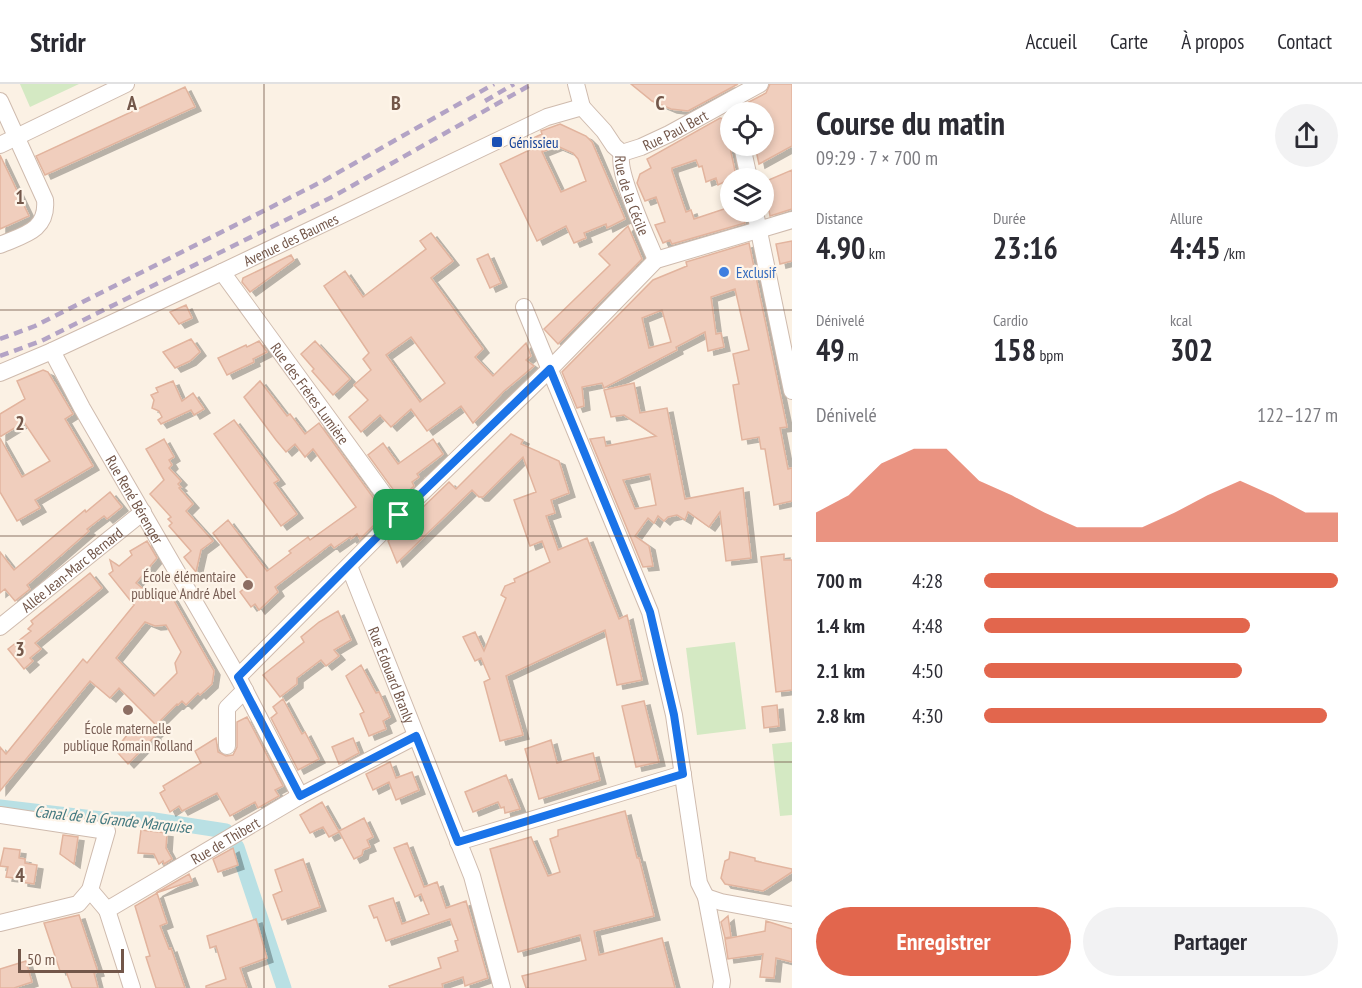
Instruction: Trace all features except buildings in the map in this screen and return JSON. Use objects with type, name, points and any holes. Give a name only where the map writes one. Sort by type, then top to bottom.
[{"type":"street","points":[[0,145],[126,84]]},
{"type":"street","points":[[576,84],[582,107]]},
{"type":"street","name":"Rue Paul Bert","points":[[739,102],[760,84]]},
{"type":"street","points":[[0,100],[45,200],[46,209],[43,220],[32,231],[0,245]]},
{"type":"street","name":"Rue de la Cécile","points":[[582,107],[622,153],[620,162],[623,177],[657,260]]},
{"type":"street","name":"Avenue des Baumes","points":[[0,373],[222,272],[546,117],[582,107]]},
{"type":"street","name":"Rue Paul Bert","points":[[622,153],[720,112]]},
{"type":"street","points":[[227,746],[227,708],[242,683],[399,515],[550,369],[657,260],[792,220]]},
{"type":"street","points":[[757,222],[792,390]]},
{"type":"street","name":"Rue des Frères Lumière","points":[[222,272],[399,515]]},
{"type":"street","points":[[524,307],[650,612],[674,715],[699,883],[706,897],[722,981],[721,988]]},
{"type":"street","name":"Rue René Bérenger","points":[[52,351],[82,408],[242,683]]},
{"type":"street","name":"Allée Jean-Marc Bernard","points":[[0,627],[143,512]]},
{"type":"street","name":"Rue Edouard Branly","points":[[349,566],[472,876],[502,988]]},
{"type":"street","points":[[242,683],[300,796]]},
{"type":"street","name":"Rue de Thibert","points":[[106,910],[300,796],[416,736]]},
{"type":"street","points":[[458,842],[683,774]]},
{"type":"street","points":[[0,815],[107,831],[90,890],[78,904],[0,923]]},
{"type":"street","points":[[90,890],[106,910],[132,988]]},
{"type":"street","points":[[706,897],[721,902],[792,915]]},
{"type":"green space","points":[[20,84],[79,84],[30,107]]},
{"type":"green space","points":[[735,642],[746,729],[697,735],[686,648]]},
{"type":"green space","points":[[792,742],[792,815],[780,816],[772,744]]},
{"type":"waterway","name":"Canal de la Grande Marquise","points":[[0,807],[102,819],[148,819],[226,831]]},
{"type":"waterway","name":"Canal de la Grande Marquise","points":[[237,847],[284,988]]},
{"type":"railway","points":[[0,339],[35,326],[325,180],[494,84]]},
{"type":"railway","points":[[485,101],[514,84]]},
{"type":"railway","points":[[0,356],[41,341],[334,196],[532,84]]},
{"type":"place","name":"Génissieu","points":[[497,142]]},
{"type":"place","name":"Exclusif","points":[[724,272]]},
{"type":"place","name":"École élémentaire publique André Abel","points":[[248,585]]},
{"type":"place","name":"École maternelle publique Romain Rolland","points":[[128,710]]},
{"type":"route","points":[[550,369],[650,612],[674,715],[683,774],[458,842],[416,736],[300,796],[238,677],[399,515],[550,369]]}]
